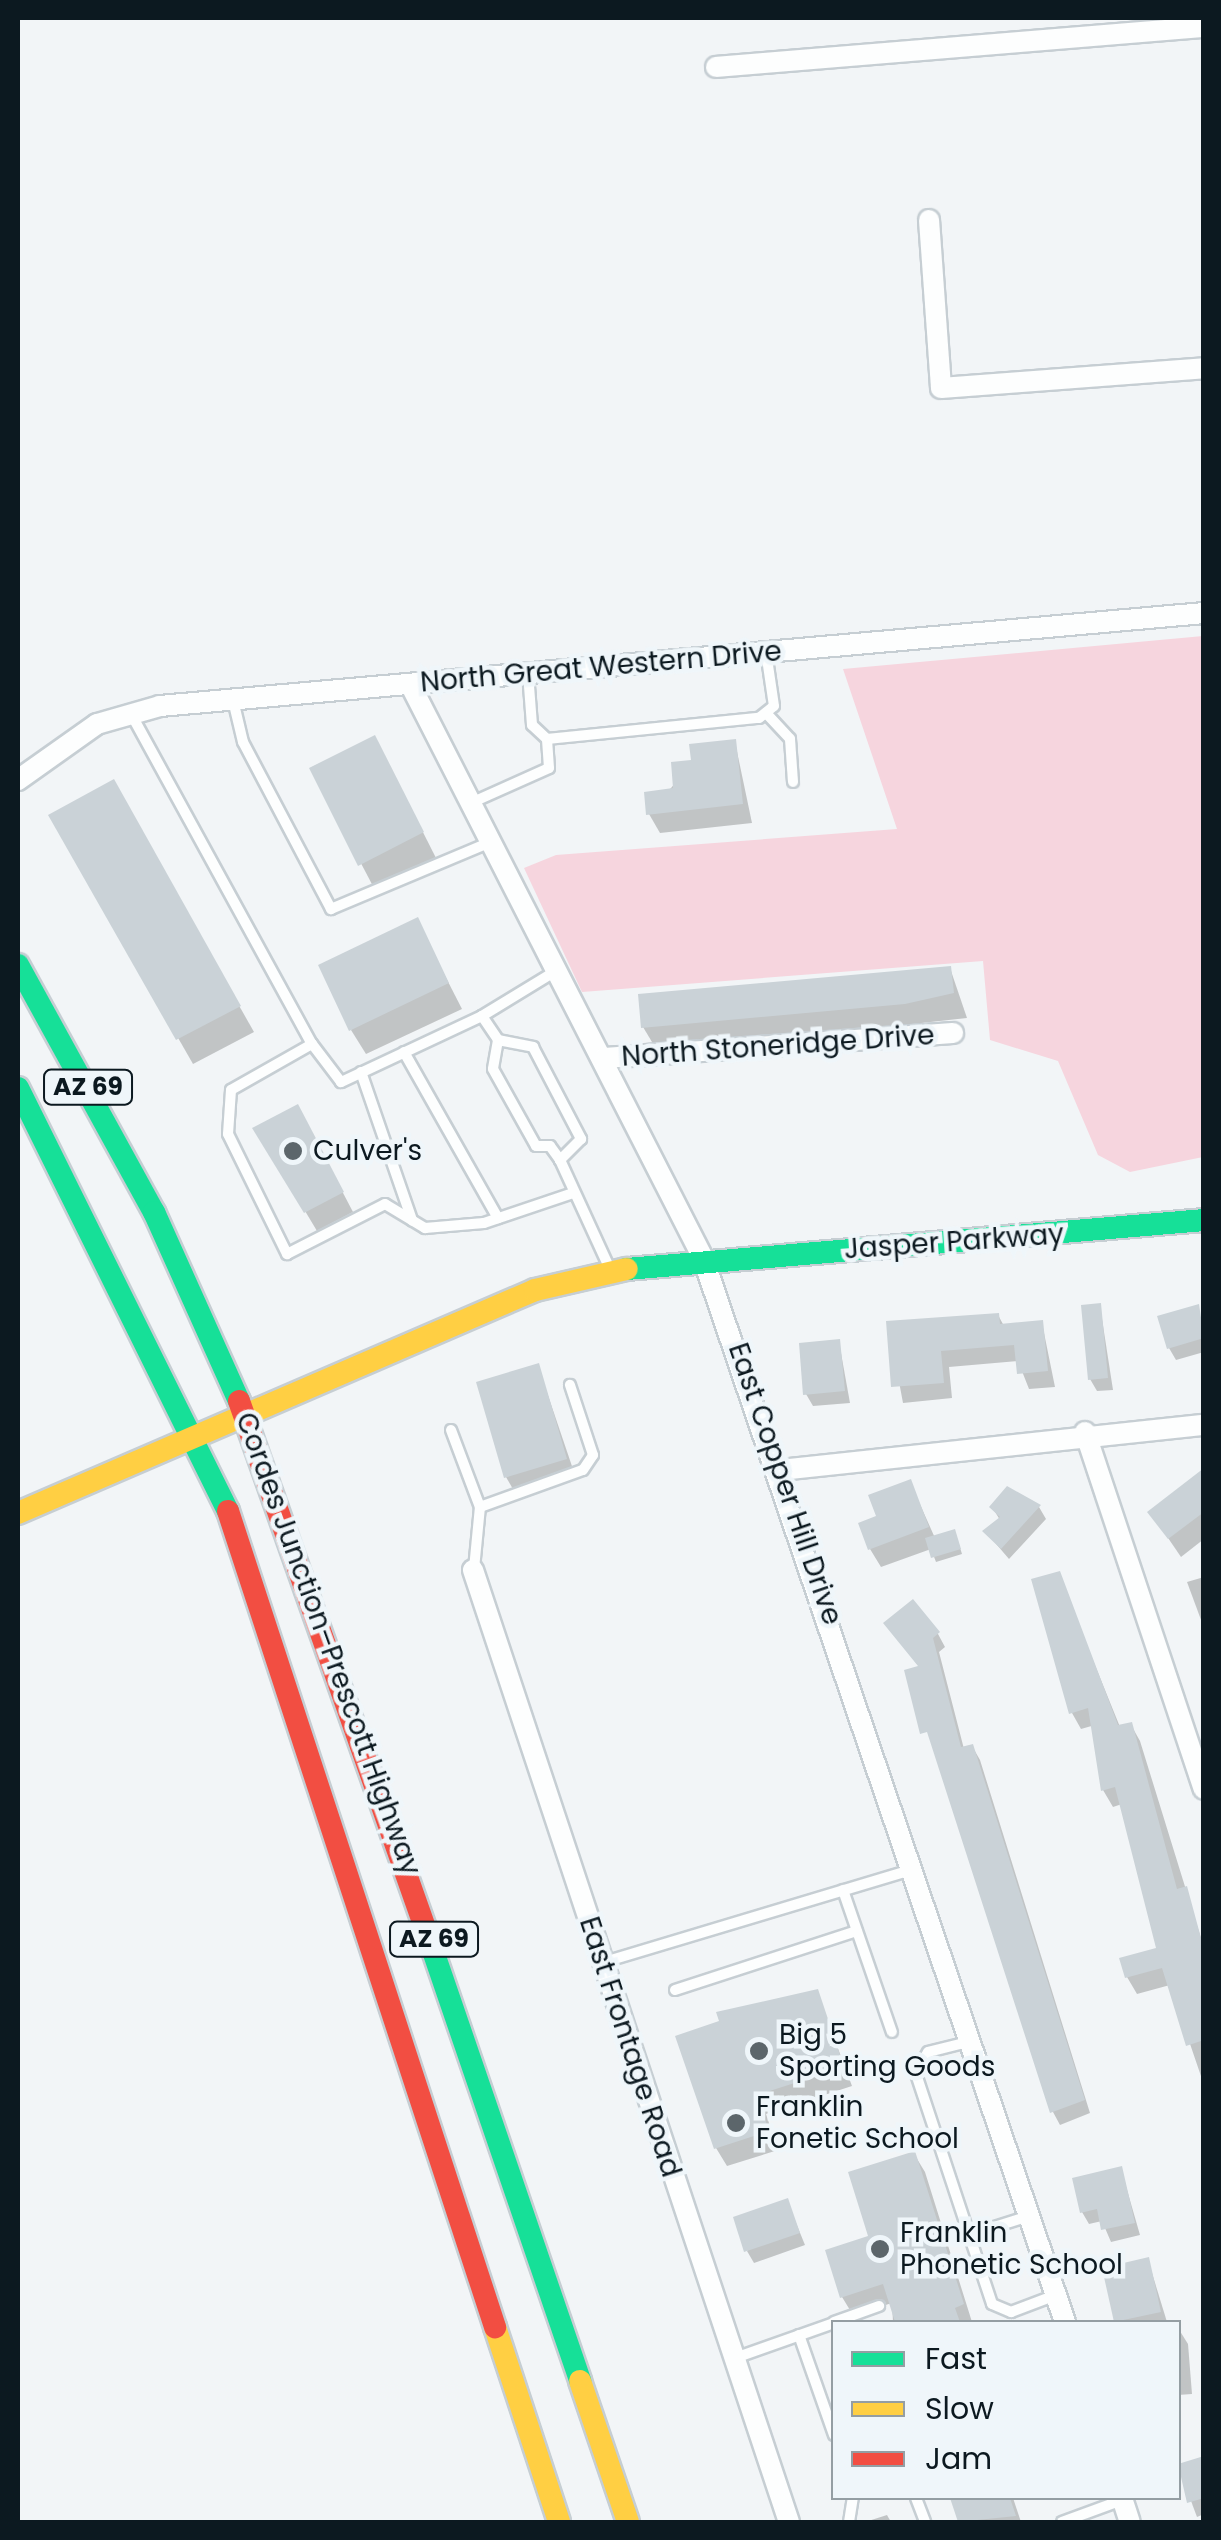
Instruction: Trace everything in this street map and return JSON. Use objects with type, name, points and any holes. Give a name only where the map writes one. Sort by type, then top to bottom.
[{"type":"main road","name":"Cordes Junction–Prescott Highway","points":[[18,965],[115,1132],[248,1415],[498,2122],[628,2522]]},
{"type":"main road","name":"Cordes Junction–Prescott Highway","points":[[18,1088],[198,1438],[305,1729],[559,2522]]},
{"type":"main road","name":"Jasper Parkway","points":[[703,1258],[1204,1220]]},
{"type":"main road","points":[[18,1514],[535,1290],[611,1270],[703,1258]]},
{"type":"street","points":[[716,67],[1204,27]]},
{"type":"street","points":[[928,220],[941,388],[1204,368]]},
{"type":"street","name":"North Great Western Drive","points":[[18,780],[129,711],[1204,613]]},
{"type":"street","name":"East Copper Hill Drive","points":[[410,684],[559,969],[703,1258],[781,1470],[1064,2320]]},
{"type":"street","name":"North Stoneridge Drive","points":[[604,1058],[953,1033]]},
{"type":"street","points":[[781,1470],[1085,1432],[1204,1425]]},
{"type":"street","points":[[1085,1432],[1204,1789]]},
{"type":"street","name":"East Frontage Road","points":[[474,1570],[789,2522]]},
{"type":"lane","points":[[547,739],[766,713],[774,706],[766,652]]},
{"type":"lane","points":[[472,802],[549,768],[547,739],[532,725],[528,674]]},
{"type":"lane","points":[[233,700],[243,742],[331,909],[493,840]]},
{"type":"lane","points":[[129,711],[312,1044],[341,1082],[482,1016],[559,969]]},
{"type":"lane","points":[[766,713],[790,739],[792,782]]},
{"type":"lane","points":[[482,1016],[498,1040],[494,1068],[536,1146],[550,1146],[560,1160],[611,1270]]},
{"type":"lane","points":[[498,1040],[533,1048],[581,1139],[560,1160]]},
{"type":"lane","points":[[312,1044],[230,1090],[228,1134],[287,1254],[385,1204],[426,1228],[498,1218],[574,1193]]},
{"type":"lane","points":[[404,1052],[498,1218]]},
{"type":"lane","points":[[361,1072],[412,1220]]},
{"type":"lane","points":[[480,1507],[583,1470],[593,1454],[570,1385]]},
{"type":"lane","points":[[451,1430],[480,1507],[474,1570]]},
{"type":"lane","points":[[602,1963],[916,1868]]},
{"type":"lane","points":[[843,1890],[892,2032]]},
{"type":"lane","points":[[674,1990],[857,1932]]},
{"type":"lane","points":[[973,2040],[928,2052],[916,2074],[992,2304],[1011,2312],[1056,2295]]},
{"type":"lane","points":[[970,2235],[1030,2216]]},
{"type":"lane","points":[[842,2320],[879,2306]]},
{"type":"lane","points":[[734,2359],[831,2324]]},
{"type":"lane","points":[[799,2335],[831,2426]]},
{"type":"lane","points":[[1062,2522],[1119,2500]]},
{"type":"shaded area","points":[[1203,636],[1203,1157],[1130,1172],[1098,1155],[1058,1061],[990,1040],[983,961],[582,992],[524,868],[556,855],[897,829],[843,669]]},
{"type":"building","points":[[375,735],[424,832],[358,866],[309,768]]},
{"type":"building","points":[[736,739],[743,804],[646,815],[644,792],[673,788],[671,762],[691,760],[689,744]]},
{"type":"building","points":[[114,779],[241,1006],[176,1040],[48,815]]},
{"type":"building","points":[[418,917],[449,983],[349,1031],[318,965]]},
{"type":"building","points":[[951,966],[954,993],[905,1004],[641,1028],[638,994]]},
{"type":"building","name":"Culver's","points":[[298,1104],[344,1192],[304,1213],[252,1128]]},
{"type":"building","points":[[1101,1303],[1108,1378],[1088,1380],[1081,1305]]},
{"type":"building","points":[[1199,1304],[1204,1338],[1167,1349],[1157,1316]]},
{"type":"building","points":[[999,1313],[1000,1324],[1043,1320],[1048,1371],[1017,1374],[1014,1345],[941,1351],[944,1383],[891,1387],[886,1321]]},
{"type":"building","points":[[840,1339],[845,1391],[803,1395],[799,1343]]},
{"type":"building","points":[[539,1363],[567,1459],[504,1478],[476,1382]]},
{"type":"building","points":[[1204,1468],[1204,1512],[1168,1539],[1147,1512]]},
{"type":"building","points":[[911,1479],[929,1527],[868,1550],[858,1523],[876,1516],[868,1495]]},
{"type":"building","points":[[1007,1486],[1041,1505],[1001,1549],[982,1531],[1000,1517],[989,1507]]},
{"type":"building","points":[[955,1529],[961,1549],[931,1558],[925,1538]]},
{"type":"building","points":[[1060,1571],[1118,1725],[1132,1722],[1177,1889],[1187,1886],[1204,1949],[1204,2040],[1186,2046],[1162,1968],[1125,1978],[1119,1958],[1156,1948],[1115,1787],[1101,1791],[1088,1708],[1069,1714],[1031,1579]]},
{"type":"building","points":[[913,1599],[940,1632],[933,1638],[961,1747],[973,1744],[1085,2100],[1050,2113],[927,1732],[920,1734],[904,1670],[918,1666],[883,1623]]},
{"type":"building","name":"Big 5 Sporting Goods","points":[[818,1989],[844,2067],[757,2095],[769,2131],[714,2149],[675,2036],[719,2021],[716,2012]]},
{"type":"building","name":"Franklin Phonetic School","points":[[915,2151],[964,2304],[955,2308],[959,2320],[894,2320],[883,2284],[840,2298],[825,2250],[868,2236],[848,2172]]},
{"type":"building","points":[[1122,2166],[1135,2223],[1101,2230],[1097,2209],[1080,2213],[1072,2178]]},
{"type":"building","points":[[788,2198],[800,2233],[744,2252],[733,2217]]},
{"type":"building","points":[[1149,2257],[1161,2312],[1114,2320],[1102,2268]]},
{"type":"building","points":[[1204,2456],[1204,2498],[1187,2503],[1181,2463]]},
{"type":"building","points":[[951,2500],[1011,2500],[1016,2516],[958,2522]]},
{"type":"traffic: fast","points":[[18,965],[154,1212],[239,1401]]},
{"type":"traffic: fast","points":[[18,1088],[228,1511]]},
{"type":"traffic: fast","points":[[627,1269],[1204,1220]]},
{"type":"traffic: fast","points":[[430,1942],[580,2381]]},
{"type":"traffic: slow","points":[[18,1513],[535,1290],[627,1269]]},
{"type":"traffic: slow","points":[[495,2327],[559,2522]]},
{"type":"traffic: slow","points":[[580,2381],[628,2522]]},
{"type":"traffic: jam","points":[[239,1401],[430,1942]]},
{"type":"traffic: jam","points":[[228,1511],[495,2327]]},
{"type":"place","name":"Culver's","points":[[293,1151]]},
{"type":"place","name":"Big 5 Sporting Goods","points":[[759,2051]]},
{"type":"place","name":"Franklin Fonetic School","points":[[736,2123]]},
{"type":"place","name":"Franklin Phonetic School","points":[[880,2249]]}]
